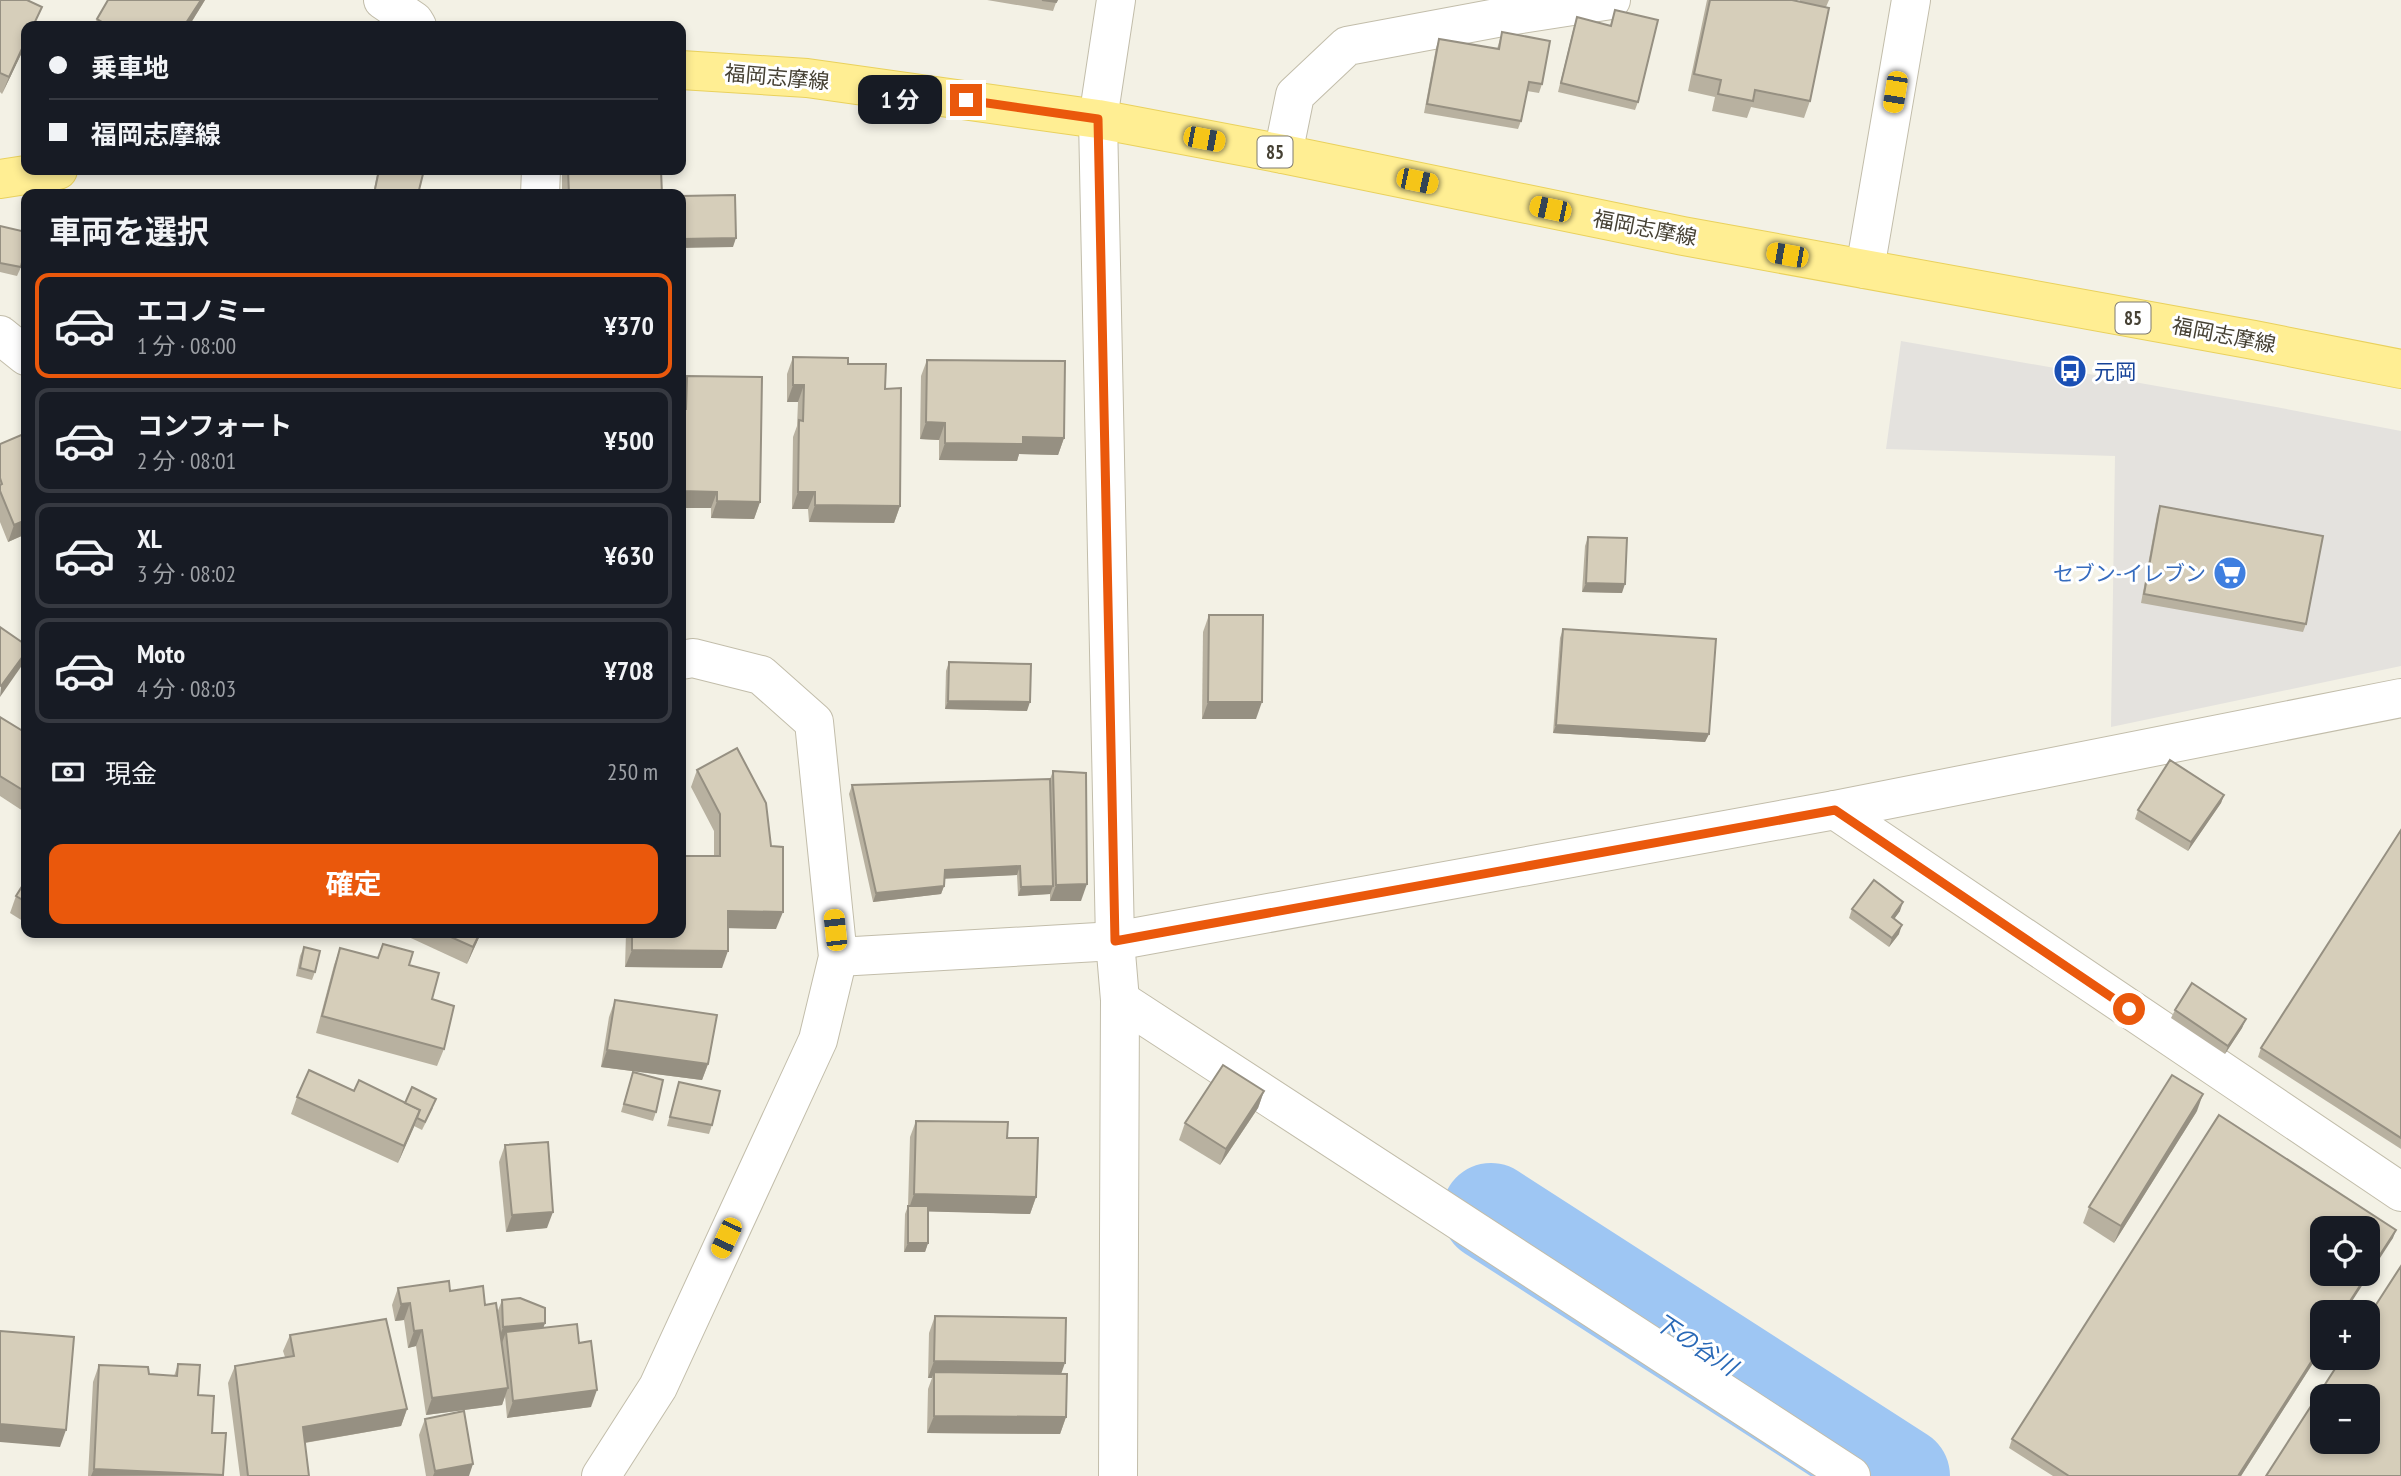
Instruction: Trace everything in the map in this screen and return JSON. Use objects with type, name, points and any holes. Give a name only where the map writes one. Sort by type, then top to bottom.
[{"type":"main road","name":"福岡志摩線","points":[[686,70],[807,78],[1098,119],[1283,153],[1683,236],[2401,369]]},
{"type":"main road","points":[[0,179],[26,175]]},
{"type":"street","points":[[383,0],[414,21]]},
{"type":"street","points":[[1116,0],[1098,119],[1115,941],[1120,1000],[1118,1476]]},
{"type":"street","points":[[1283,153],[1295,95],[1347,46],[1611,0]]},
{"type":"street","points":[[1865,270],[1911,0]]},
{"type":"street","points":[[0,335],[21,352]]},
{"type":"street","points":[[601,1476],[658,1387],[813,1052],[838,957],[814,722],[761,675],[693,658],[686,659]]},
{"type":"street","points":[[838,957],[1115,941],[1835,810],[2401,698]]},
{"type":"street","points":[[1835,810],[2401,1192]]},
{"type":"street","points":[[1120,1000],[1851,1476]]},
{"type":"shaded area","points":[[1901,341],[2401,431],[2401,666],[2111,727],[2115,456],[1886,449]]},
{"type":"building","points":[[0,0],[27,0],[42,7],[35,21],[21,21],[21,51],[9,77],[0,73]]},
{"type":"building","points":[[108,0],[201,0],[187,21],[97,19]]},
{"type":"building","points":[[1710,0],[1792,0],[1829,8],[1810,101],[1755,90],[1753,101],[1718,94],[1721,80],[1694,74]]},
{"type":"building","points":[[1615,10],[1658,20],[1638,102],[1561,83],[1577,17],[1611,26]]},
{"type":"building","points":[[1502,32],[1550,41],[1542,84],[1529,82],[1521,121],[1427,104],[1439,39],[1499,49]]},
{"type":"building","points":[[378,175],[423,175],[419,189],[375,189]]},
{"type":"building","points":[[568,175],[661,175],[662,189],[569,189]]},
{"type":"building","points":[[735,195],[736,238],[686,239],[686,196]]},
{"type":"building","points":[[0,226],[21,231],[21,267],[0,263]]},
{"type":"building","points":[[793,357],[848,358],[848,364],[886,364],[885,389],[901,388],[900,506],[815,505],[815,492],[798,492],[799,420],[803,421],[804,385],[793,385]]},
{"type":"building","points":[[927,360],[1065,361],[1064,438],[1023,437],[1023,444],[945,443],[945,423],[926,422]]},
{"type":"building","points":[[687,376],[762,377],[760,502],[717,501],[717,492],[686,491]]},
{"type":"building","points":[[21,435],[21,522],[14,525],[0,491],[0,444]]},
{"type":"building","name":"セブン-イレブン","points":[[2160,506],[2323,536],[2306,624],[2144,594]]},
{"type":"building","points":[[1588,537],[1627,538],[1625,584],[1586,583]]},
{"type":"building","points":[[1209,615],[1263,615],[1262,702],[1208,702]]},
{"type":"building","points":[[0,627],[21,642],[21,659],[0,685]]},
{"type":"building","points":[[1563,629],[1716,639],[1709,734],[1556,725]]},
{"type":"building","points":[[949,662],[1031,664],[1030,702],[948,701]]},
{"type":"building","points":[[0,717],[21,730],[21,789],[0,776]]},
{"type":"building","points":[[737,748],[766,803],[771,846],[783,847],[783,912],[728,911],[728,951],[632,950],[632,938],[686,938],[686,856],[720,856],[720,814],[697,770]]},
{"type":"building","points":[[2170,760],[2224,795],[2191,842],[2138,810]]},
{"type":"building","points":[[1053,771],[1086,773],[1087,884],[1056,885]]},
{"type":"building","points":[[1050,779],[1053,886],[1021,887],[1020,866],[945,870],[944,886],[876,893],[852,785]]},
{"type":"building","points":[[2401,830],[2401,1138],[2261,1048]]},
{"type":"building","points":[[1874,880],[1903,902],[1892,917],[1902,925],[1892,938],[1852,909]]},
{"type":"building","points":[[453,938],[478,938],[473,947]]},
{"type":"building","points":[[383,944],[413,952],[409,965],[439,973],[432,999],[454,1006],[444,1049],[322,1016],[340,948],[378,958]]},
{"type":"building","points":[[304,947],[320,951],[315,972],[300,968]]},
{"type":"building","points":[[2192,983],[2246,1019],[2228,1046],[2175,1010]]},
{"type":"building","points":[[615,1000],[717,1015],[708,1064],[607,1050]]},
{"type":"building","points":[[1223,1065],[1264,1091],[1226,1149],[1185,1123]]},
{"type":"building","points":[[309,1070],[354,1091],[359,1080],[420,1110],[404,1146],[297,1097]]},
{"type":"building","points":[[633,1072],[663,1080],[656,1112],[624,1104]]},
{"type":"building","points":[[2172,1075],[2203,1094],[2121,1226],[2089,1207]]},
{"type":"building","points":[[679,1082],[720,1091],[712,1125],[670,1117]]},
{"type":"building","points":[[412,1087],[436,1099],[425,1122],[417,1118],[420,1110],[405,1103]]},
{"type":"building","points":[[2219,1115],[2374,1216],[2310,1216],[2310,1286],[2360,1286],[2351,1300],[2310,1300],[2310,1364],[2238,1476],[2069,1476],[2012,1439]]},
{"type":"building","points":[[916,1121],[1008,1122],[1007,1138],[1038,1138],[1036,1197],[914,1194]]},
{"type":"building","points":[[548,1142],[553,1212],[512,1215],[505,1145]]},
{"type":"building","points":[[908,1206],[928,1206],[928,1243],[908,1243]]},
{"type":"building","points":[[2380,1220],[2396,1230],[2380,1255]]},
{"type":"building","points":[[2401,1266],[2401,1476],[2266,1476],[2310,1408],[2310,1454],[2380,1454],[2380,1384],[2325,1384],[2334,1370],[2380,1370],[2379,1300]]},
{"type":"building","points":[[449,1281],[450,1291],[483,1286],[485,1305],[496,1303],[508,1388],[432,1398],[422,1330],[414,1331],[410,1303],[401,1304],[398,1288]]},
{"type":"building","points":[[520,1298],[545,1308],[545,1323],[503,1327],[502,1300]]},
{"type":"building","points":[[935,1316],[1066,1318],[1065,1363],[934,1361]]},
{"type":"building","points":[[386,1319],[407,1409],[303,1427],[309,1476],[248,1476],[235,1366],[294,1356],[290,1335]]},
{"type":"building","points":[[577,1324],[579,1343],[591,1341],[597,1390],[513,1401],[506,1332]]},
{"type":"building","points":[[0,1331],[74,1337],[66,1430],[0,1424]]},
{"type":"building","points":[[178,1364],[200,1365],[198,1395],[214,1396],[212,1433],[226,1433],[223,1475],[94,1469],[99,1365],[148,1367],[149,1374],[177,1376]]},
{"type":"building","points":[[934,1372],[1067,1374],[1066,1417],[934,1416]]},
{"type":"building","points":[[464,1411],[473,1464],[435,1471],[425,1419]]},
{"type":"waterway","name":"下の谷川","points":[[1491,1212],[1901,1476]]},
{"type":"place","name":"元岡","points":[[2070,371]]},
{"type":"place","name":"セブン-イレブン","points":[[2230,573]]},
{"type":"route","points":[[966,100],[1098,119],[1115,941],[1835,810],[2129,1009]]}]
